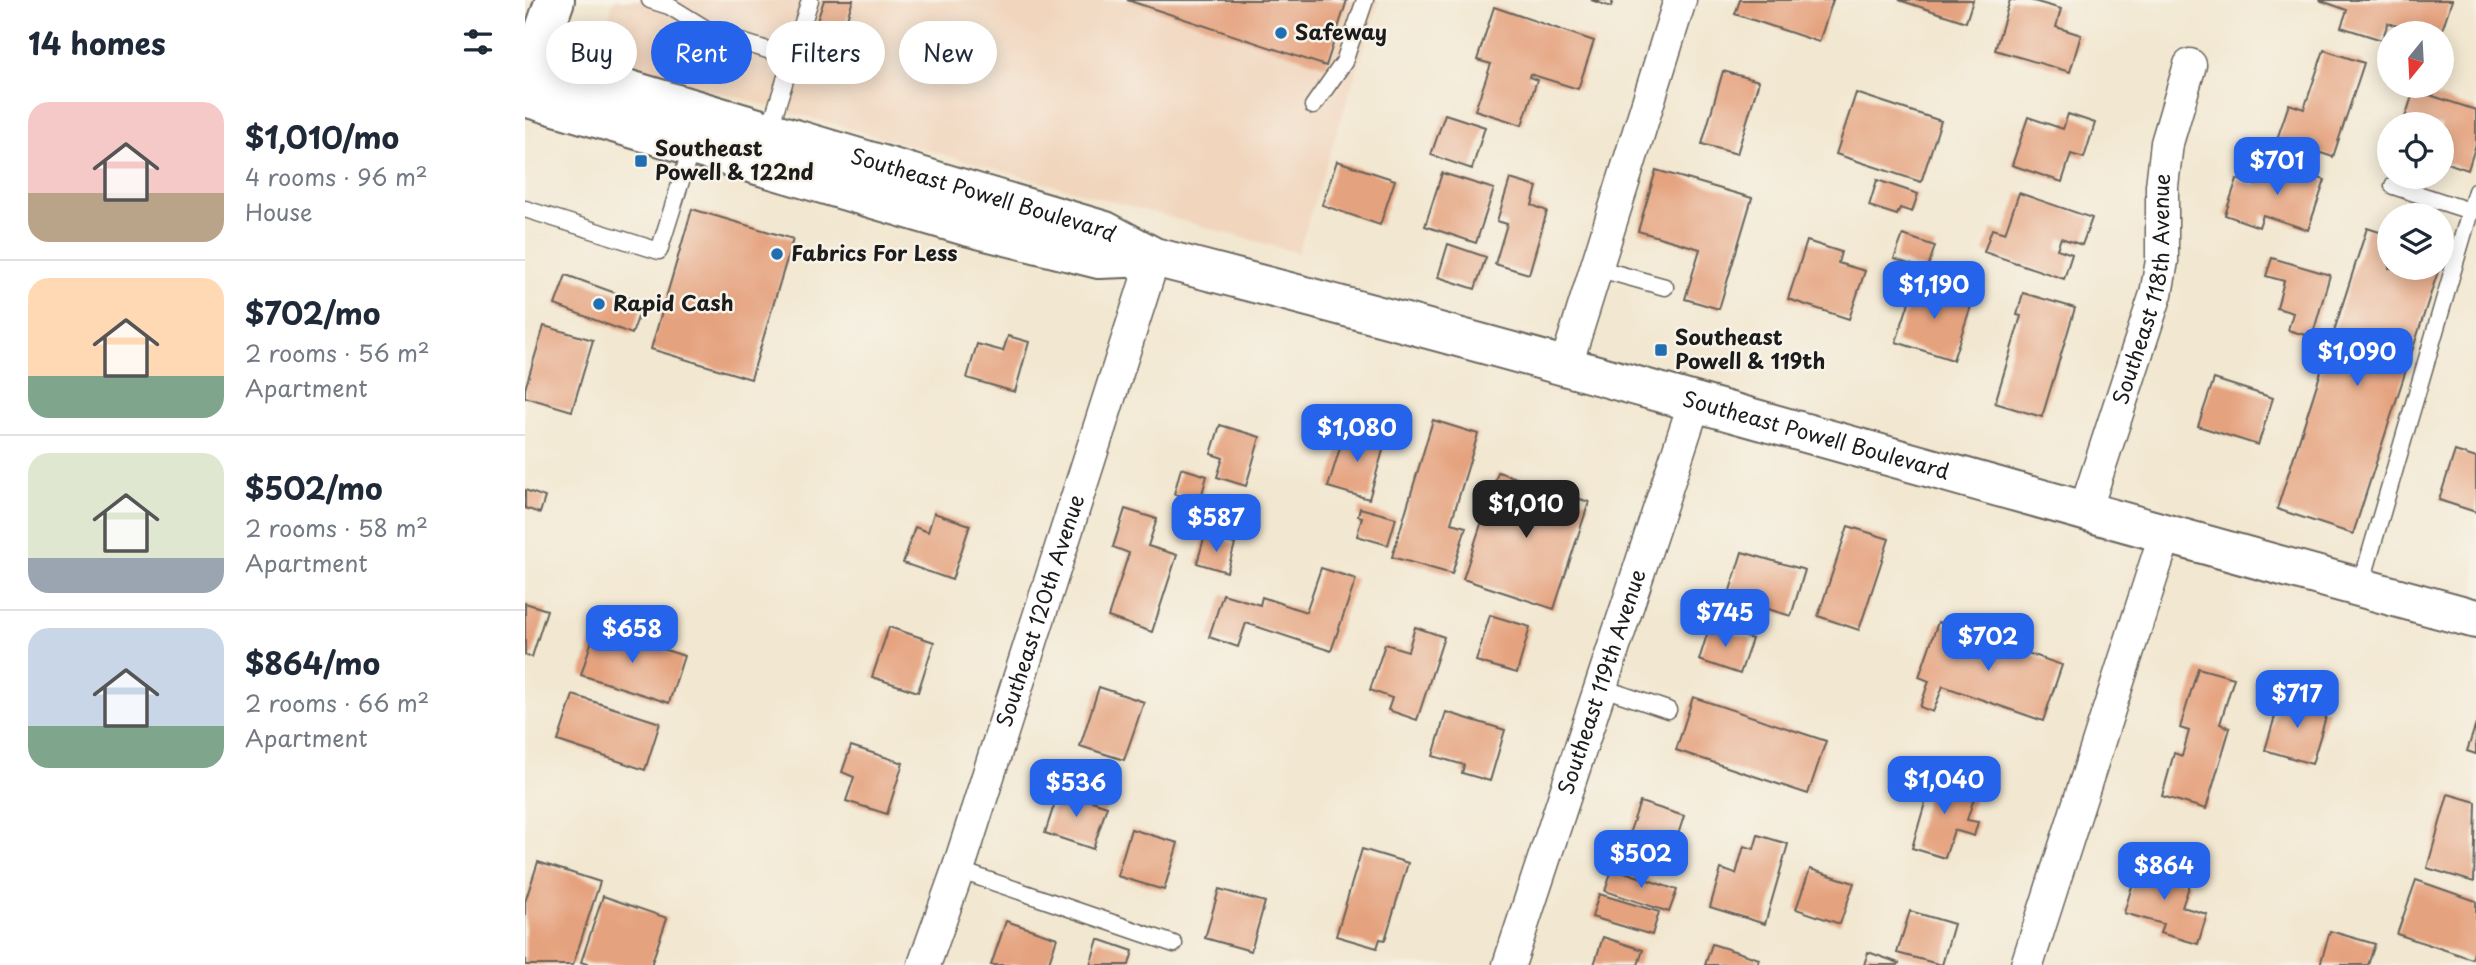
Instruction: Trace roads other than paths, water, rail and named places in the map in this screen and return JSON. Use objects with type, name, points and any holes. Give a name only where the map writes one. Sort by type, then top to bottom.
[{"type":"main road","points":[[527,76],[555,0]]},
{"type":"main road","name":"Southeast Powell Boulevard","points":[[527,76],[769,131],[1105,232],[1154,257],[1566,365],[2085,510],[2165,535],[2476,619]]},
{"type":"main road","name":"Southeast Powell Boulevard","points":[[527,76],[692,146],[966,226],[1099,258],[1154,257]]},
{"type":"street","points":[[1566,365],[1681,0]]},
{"type":"street","name":"Southeast 118th Avenue","points":[[2085,510],[2155,294],[2162,261],[2162,186],[2167,143],[2190,65]]},
{"type":"street","name":"Southeast 120th Avenue","points":[[924,965],[958,870],[1154,257]]},
{"type":"street","name":"Southeast 119th Avenue","points":[[1510,965],[1695,401]]},
{"type":"street","points":[[2027,965],[2165,535]]},
{"type":"lane","points":[[650,0],[670,3],[713,33],[766,50]]},
{"type":"lane","points":[[803,21],[810,0]]},
{"type":"lane","points":[[1313,106],[1344,62],[1365,0]]},
{"type":"lane","points":[[769,131],[782,84]]},
{"type":"lane","points":[[525,209],[659,251],[692,146]]},
{"type":"lane","points":[[2402,189],[2470,211]]},
{"type":"lane","points":[[2360,588],[2476,191]]},
{"type":"lane","points":[[1596,268],[1665,287]]},
{"type":"lane","points":[[1600,687],[1668,710]]},
{"type":"lane","points":[[958,870],[1174,944]]},
{"type":"place","name":"Safeway","points":[[1281,33]]},
{"type":"place","name":"Southeast Powell & 122nd","points":[[641,161]]},
{"type":"place","name":"Fabrics For Less","points":[[777,254]]},
{"type":"place","name":"Rapid Cash","points":[[599,304]]},
{"type":"place","name":"Southeast Powell & 119th","points":[[1661,350]]}]
